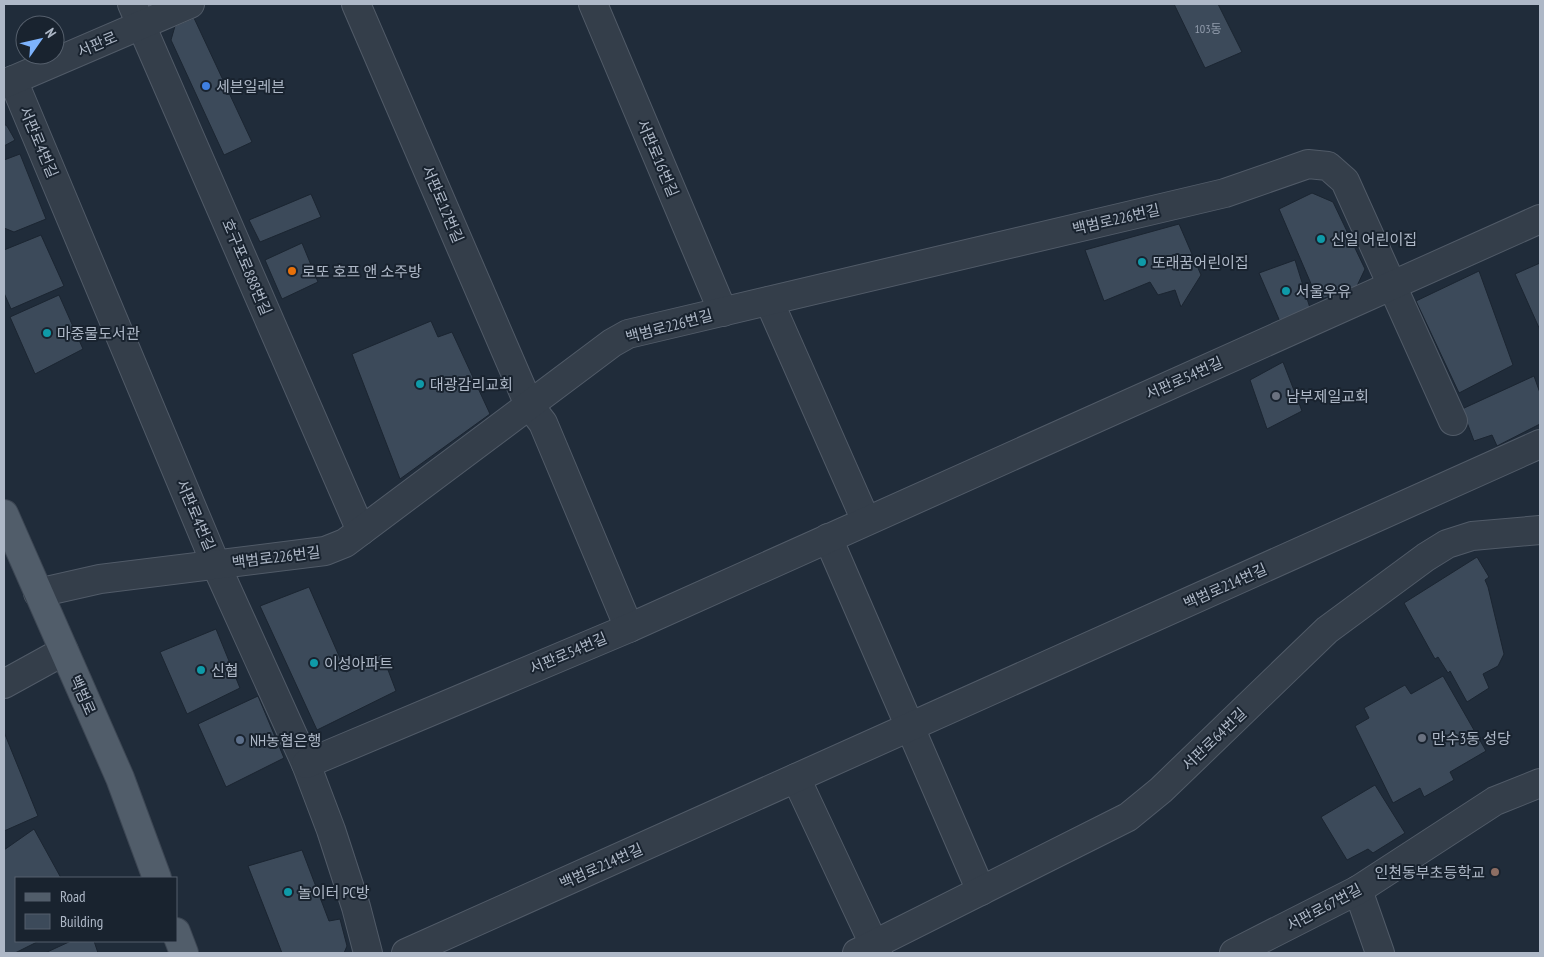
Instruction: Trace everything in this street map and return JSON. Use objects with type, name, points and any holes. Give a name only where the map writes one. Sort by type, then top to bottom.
[{"type":"main road","name":"백범로","points":[[4,514],[120,778],[156,877]]},
{"type":"main road","points":[[178,937],[184,953]]},
{"type":"lane","name":"서판로","points":[[9,82],[137,14],[190,4]]},
{"type":"lane","name":"서판로12번길","points":[[356,4],[529,405]]},
{"type":"lane","name":"서판로16번길","points":[[593,4],[723,312]]},
{"type":"lane","name":"호구포로888번길","points":[[137,14],[361,531]]},
{"type":"lane","name":"서판로4번길","points":[[9,82],[216,565],[306,764],[331,830],[356,906],[368,953]]},
{"type":"lane","name":"백범로226번길","points":[[38,593],[100,579],[325,551],[345,543],[612,343],[628,334],[1225,193],[1308,164],[1328,166],[1345,181],[1453,421]]},
{"type":"lane","name":"서판로54번길","points":[[306,764],[628,628],[1540,219]]},
{"type":"lane","points":[[769,301],[866,521]]},
{"type":"lane","points":[[529,405],[543,423],[628,628]]},
{"type":"lane","name":"백범로214번길","points":[[406,953],[1540,444]]},
{"type":"lane","name":"서판로64번길","points":[[870,950],[981,891],[1128,817],[1161,790],[1327,630],[1447,544],[1472,536],[1540,530]]},
{"type":"lane","points":[[828,538],[981,891]]},
{"type":"lane","points":[[4,684],[64,650]]},
{"type":"lane","points":[[796,778],[870,950]]},
{"type":"lane","name":"서판로67번길","points":[[1234,953],[1358,890],[1495,801],[1540,783]]},
{"type":"lane","points":[[1358,890],[1380,953]]},
{"type":"building","points":[[1174,4],[1218,4],[1242,52],[1205,68]]},
{"type":"building","points":[[194,18],[252,142],[224,155],[171,40],[175,26]]},
{"type":"building","points":[[4,124],[15,140],[4,146]]},
{"type":"building","points":[[20,154],[46,219],[14,232],[4,228],[4,160]]},
{"type":"building","name":"신일 어린이집","points":[[1312,193],[1333,202],[1365,269],[1356,288],[1318,300],[1279,209]]},
{"type":"building","points":[[311,194],[321,217],[260,242],[249,220]]},
{"type":"building","name":"또래꿈어린이집","points":[[1179,224],[1201,275],[1181,307],[1175,290],[1158,295],[1150,282],[1104,301],[1085,250]]},
{"type":"building","points":[[41,235],[64,286],[11,309],[4,293],[4,250]]},
{"type":"building","name":"로또 호프 앤 소주방","points":[[302,243],[318,282],[282,299],[265,260]]},
{"type":"building","name":"서울우유","points":[[1295,260],[1310,308],[1281,324],[1259,273]]},
{"type":"building","points":[[1540,263],[1540,330],[1515,274]]},
{"type":"building","points":[[1479,271],[1513,365],[1459,393],[1416,301]]},
{"type":"building","name":"마중물도서관","points":[[59,295],[83,349],[35,374],[10,317]]},
{"type":"building","name":"대광감리교회","points":[[431,321],[438,337],[452,332],[490,414],[400,479],[352,354]]},
{"type":"building","name":"남부제일교회","points":[[1283,362],[1302,411],[1267,429],[1250,380]]},
{"type":"building","points":[[1534,376],[1540,393],[1540,424],[1497,446],[1492,435],[1474,441],[1462,409]]},
{"type":"building","points":[[1477,557],[1489,577],[1485,580],[1504,654],[1498,666],[1483,674],[1489,688],[1467,702],[1450,671],[1448,673],[1438,657],[1435,659],[1404,603]]},
{"type":"building","name":"이성아파트","points":[[309,587],[346,672],[382,654],[396,691],[317,730],[260,606]]},
{"type":"building","name":"신협","points":[[216,629],[240,688],[187,714],[160,652]]},
{"type":"building","name":"만수3동 성당","points":[[1443,676],[1486,751],[1450,772],[1454,780],[1424,797],[1420,788],[1393,803],[1355,726],[1369,718],[1364,708],[1405,685],[1411,694]]},
{"type":"building","points":[[258,696],[284,758],[226,787],[198,724]]},
{"type":"building","points":[[4,732],[38,816],[4,831]]},
{"type":"building","points":[[1375,785],[1405,833],[1373,853],[1368,849],[1347,860],[1321,817]]},
{"type":"building","points":[[34,829],[60,877],[15,877],[15,942],[37,942],[15,953],[4,953],[4,850]]},
{"type":"building","name":"놀이터 PC방","points":[[302,850],[329,921],[340,919],[347,946],[344,953],[282,953],[248,866]]},
{"type":"building","points":[[69,942],[94,942],[98,953],[45,953]]},
{"type":"place","name":"세븐일레븐","points":[[206,86]]},
{"type":"place","name":"신일 어린이집","points":[[1321,239]]},
{"type":"place","name":"또래꿈어린이집","points":[[1142,262]]},
{"type":"place","name":"로또 호프 앤 소주방","points":[[292,271]]},
{"type":"place","name":"서울우유","points":[[1286,291]]},
{"type":"place","name":"마중물도서관","points":[[47,333]]},
{"type":"place","name":"대광감리교회","points":[[420,384]]},
{"type":"place","name":"남부제일교회","points":[[1276,396]]},
{"type":"place","name":"이성아파트","points":[[314,663]]},
{"type":"place","name":"신협","points":[[201,670]]},
{"type":"place","name":"만수3동 성당","points":[[1422,738]]},
{"type":"place","name":"NH농협은행","points":[[240,740]]},
{"type":"place","name":"인천동부초등학교","points":[[1495,872]]},
{"type":"place","name":"놀이터 PC방","points":[[288,892]]}]
